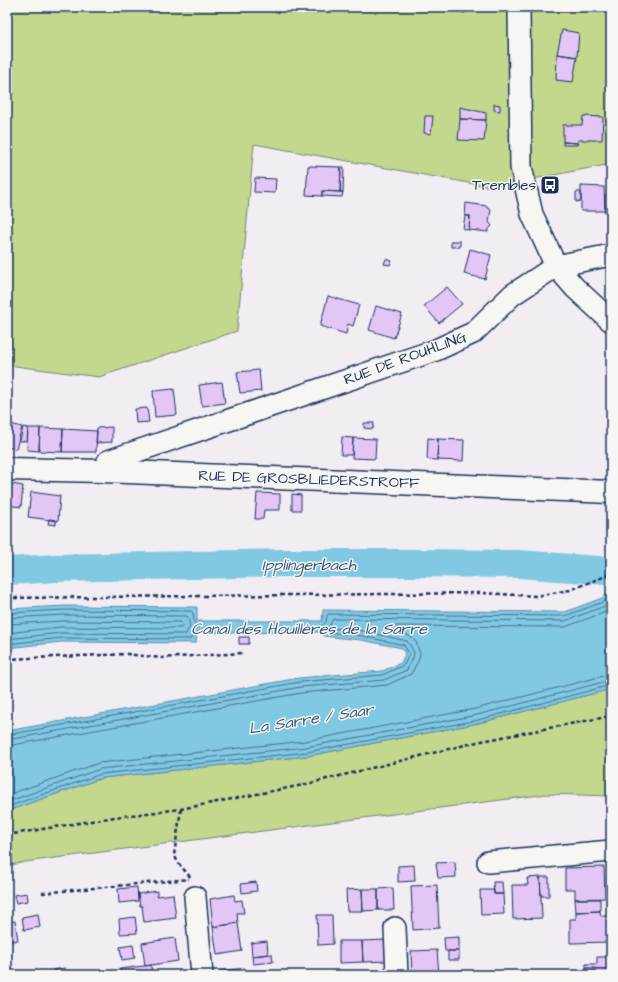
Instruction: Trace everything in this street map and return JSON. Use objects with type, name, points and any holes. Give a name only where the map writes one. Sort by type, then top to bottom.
[{"type":"main road","name":"RUE DE GROSBLIEDERSTROFF","points":[[7,469],[103,471],[611,492]]},
{"type":"street","points":[[519,7],[521,166],[532,214],[556,266],[575,288],[611,321]]},
{"type":"street","points":[[556,266],[611,255]]},
{"type":"street","name":"RUE DE ROUHLING","points":[[103,471],[108,461],[436,350],[473,333],[512,295],[556,266]]},
{"type":"street","points":[[488,862],[611,851]]},
{"type":"street","points":[[193,888],[202,975]]},
{"type":"street","points":[[395,928],[397,975]]},
{"type":"path","points":[[7,598],[481,593],[536,596],[570,590],[611,574]]},
{"type":"path","points":[[7,658],[127,654],[161,658],[242,652]]},
{"type":"path","points":[[7,836],[115,817],[181,808],[303,785],[476,742],[611,716]]},
{"type":"path","points":[[42,893],[193,888],[174,855],[181,808]]},
{"type":"green space","points":[[7,7],[611,7],[611,164],[491,187],[254,144],[237,331],[99,377],[7,365]]},
{"type":"green space","points":[[611,689],[611,796],[547,794],[25,862],[7,866],[7,811],[102,778],[307,756],[479,723]]},
{"type":"water","points":[[611,592],[611,689],[479,723],[307,756],[102,778],[7,811],[7,731],[299,678],[382,671],[401,663],[405,654],[402,648],[361,640],[323,636],[322,632],[197,633],[196,643],[61,642],[7,648],[7,609],[65,606],[197,607],[197,621],[322,621],[323,610],[565,612],[602,598]]},
{"type":"building","points":[[443,7],[466,7],[465,13]]},
{"type":"building","points":[[562,30],[579,33],[577,57],[557,54]]},
{"type":"building","points":[[557,54],[577,57],[573,82],[556,80]]},
{"type":"building","points":[[494,104],[500,105],[500,111],[494,110]]},
{"type":"building","points":[[460,107],[486,113],[486,120],[460,119]]},
{"type":"building","points":[[425,116],[433,116],[431,134],[424,133]]},
{"type":"building","points":[[583,116],[603,117],[602,140],[578,140],[578,143],[563,142],[563,125],[582,125]]},
{"type":"building","points":[[460,119],[486,120],[484,141],[458,140]]},
{"type":"building","points":[[563,142],[578,143],[578,145],[563,145]]},
{"type":"building","points":[[308,166],[341,167],[340,192],[322,191],[322,196],[306,195]]},
{"type":"building","points":[[341,167],[344,167],[343,192],[340,192]]},
{"type":"building","points":[[255,178],[276,179],[275,193],[254,192]]},
{"type":"building","points":[[581,186],[604,187],[605,211],[581,211]]},
{"type":"building","points":[[322,191],[343,192],[342,197],[322,196]]},
{"type":"building","points":[[576,192],[581,192],[581,201],[576,202]]},
{"type":"building","points":[[605,195],[611,195],[611,211],[605,211]]},
{"type":"building","points":[[466,203],[487,206],[487,208],[491,209],[489,222],[492,226],[488,232],[469,230],[470,216],[465,216]]},
{"type":"building","points":[[465,216],[470,216],[469,230],[463,229]]},
{"type":"building","points":[[451,241],[460,241],[460,247],[451,247]]},
{"type":"building","points":[[470,249],[491,255],[485,279],[464,274]]},
{"type":"building","points":[[386,259],[392,261],[390,265],[384,264]]},
{"type":"building","points":[[447,287],[462,304],[439,323],[424,306]]},
{"type":"building","points":[[328,296],[359,305],[353,326],[348,324],[346,334],[320,326]]},
{"type":"building","points":[[376,306],[402,314],[394,338],[369,330]]},
{"type":"building","points":[[259,370],[261,391],[240,393],[237,372]]},
{"type":"building","points":[[222,382],[225,403],[202,406],[199,385]]},
{"type":"building","points":[[174,389],[177,415],[155,417],[153,391]]},
{"type":"building","points":[[147,408],[149,422],[136,423],[135,409]]},
{"type":"building","points":[[7,423],[22,427],[16,449],[7,447]]},
{"type":"building","points":[[364,423],[374,423],[373,429],[364,428]]},
{"type":"building","points":[[23,427],[28,428],[27,441],[20,441]]},
{"type":"building","points":[[112,427],[112,442],[96,443],[97,428]]},
{"type":"building","points":[[28,428],[40,428],[39,451],[27,450]]},
{"type":"building","points":[[40,428],[63,429],[62,452],[39,451]]},
{"type":"building","points":[[63,429],[97,431],[96,452],[62,452]]},
{"type":"building","points":[[342,437],[353,438],[352,455],[341,455]]},
{"type":"building","points":[[353,438],[376,439],[375,459],[352,458]]},
{"type":"building","points":[[428,438],[438,439],[437,460],[427,459]]},
{"type":"building","points":[[438,439],[464,440],[463,461],[437,460]]},
{"type":"building","points":[[7,483],[23,486],[21,507],[7,505]]},
{"type":"building","points":[[31,492],[60,496],[58,521],[28,517]]},
{"type":"building","points":[[257,493],[280,494],[280,510],[264,510],[263,519],[255,519]]},
{"type":"building","points":[[292,494],[301,495],[301,510],[292,510]]},
{"type":"building","points":[[7,505],[12,505],[11,515],[7,514]]},
{"type":"building","points":[[49,519],[56,520],[56,525],[48,524]]},
{"type":"building","points":[[239,637],[249,637],[249,644],[239,644]]},
{"type":"building","points":[[455,862],[456,877],[438,878],[436,863]]},
{"type":"building","points":[[414,865],[415,881],[398,882],[398,866]]},
{"type":"building","points":[[604,867],[605,898],[575,899],[575,889],[565,889],[565,868]]},
{"type":"building","points":[[540,877],[542,918],[513,919],[512,885],[528,885],[527,878]]},
{"type":"building","points":[[540,877],[549,877],[549,896],[541,896]]},
{"type":"building","points":[[256,882],[257,891],[242,893],[241,884]]},
{"type":"building","points":[[493,882],[502,882],[503,894],[494,894]]},
{"type":"building","points":[[437,885],[439,928],[413,930],[411,886]]},
{"type":"building","points":[[137,887],[138,901],[119,903],[118,889]]},
{"type":"building","points":[[393,888],[394,910],[378,910],[378,889]]},
{"type":"building","points":[[362,889],[378,889],[378,910],[363,911]]},
{"type":"building","points":[[362,889],[363,911],[347,911],[346,890]]},
{"type":"building","points":[[480,890],[494,890],[494,894],[503,894],[504,914],[481,915]]},
{"type":"building","points":[[157,891],[157,896],[173,894],[176,918],[144,922],[142,906],[140,906],[138,894]]},
{"type":"building","points":[[27,893],[28,901],[16,903],[14,895]]},
{"type":"building","points":[[234,895],[235,901],[242,900],[244,913],[237,913],[238,923],[213,927],[210,899]]},
{"type":"building","points":[[575,899],[600,899],[600,911],[576,912]]},
{"type":"building","points":[[600,911],[601,916],[611,916],[611,942],[570,943],[570,919],[576,919],[576,912]]},
{"type":"building","points":[[38,914],[40,927],[24,930],[22,917]]},
{"type":"building","points":[[317,915],[332,915],[333,944],[318,945]]},
{"type":"building","points":[[135,917],[137,933],[120,934],[119,919]]},
{"type":"building","points":[[15,921],[18,940],[7,942],[7,922]]},
{"type":"building","points":[[238,923],[242,951],[217,955],[213,927]]},
{"type":"building","points":[[459,937],[459,951],[445,951],[444,938]]},
{"type":"building","points":[[175,938],[178,961],[145,966],[142,943]]},
{"type":"building","points":[[386,940],[387,961],[363,962],[362,941]]},
{"type":"building","points":[[267,941],[268,954],[252,956],[251,943]]},
{"type":"building","points":[[339,941],[362,941],[363,962],[339,963]]},
{"type":"building","points":[[133,945],[135,958],[122,960],[120,947]]},
{"type":"building","points":[[437,950],[439,975],[412,975],[411,951]]},
{"type":"building","points":[[448,951],[459,951],[459,960],[448,960]]},
{"type":"building","points":[[272,954],[273,962],[253,964],[252,956]]},
{"type":"building","points":[[597,957],[611,957],[611,969],[586,968],[586,964],[597,964]]},
{"type":"building","points":[[151,965],[152,974],[121,975],[120,969]]},
{"type":"building","points":[[65,968],[67,975],[54,975],[53,970]]},
{"type":"building","points":[[245,968],[246,975],[221,975],[220,971]]},
{"type":"building","points":[[586,968],[611,969],[611,975],[586,975]]},
{"type":"waterway","name":"Ipplingerbach","points":[[7,571],[56,568],[283,563],[519,564],[611,571]]},
{"type":"place","name":"Trembles","points":[[550,185]]},
{"type":"water label","name":"Canal des Houillères de la Sarre","points":[[309,628]]},
{"type":"water label","name":"La Sarre / Saar","points":[[311,718]]}]
